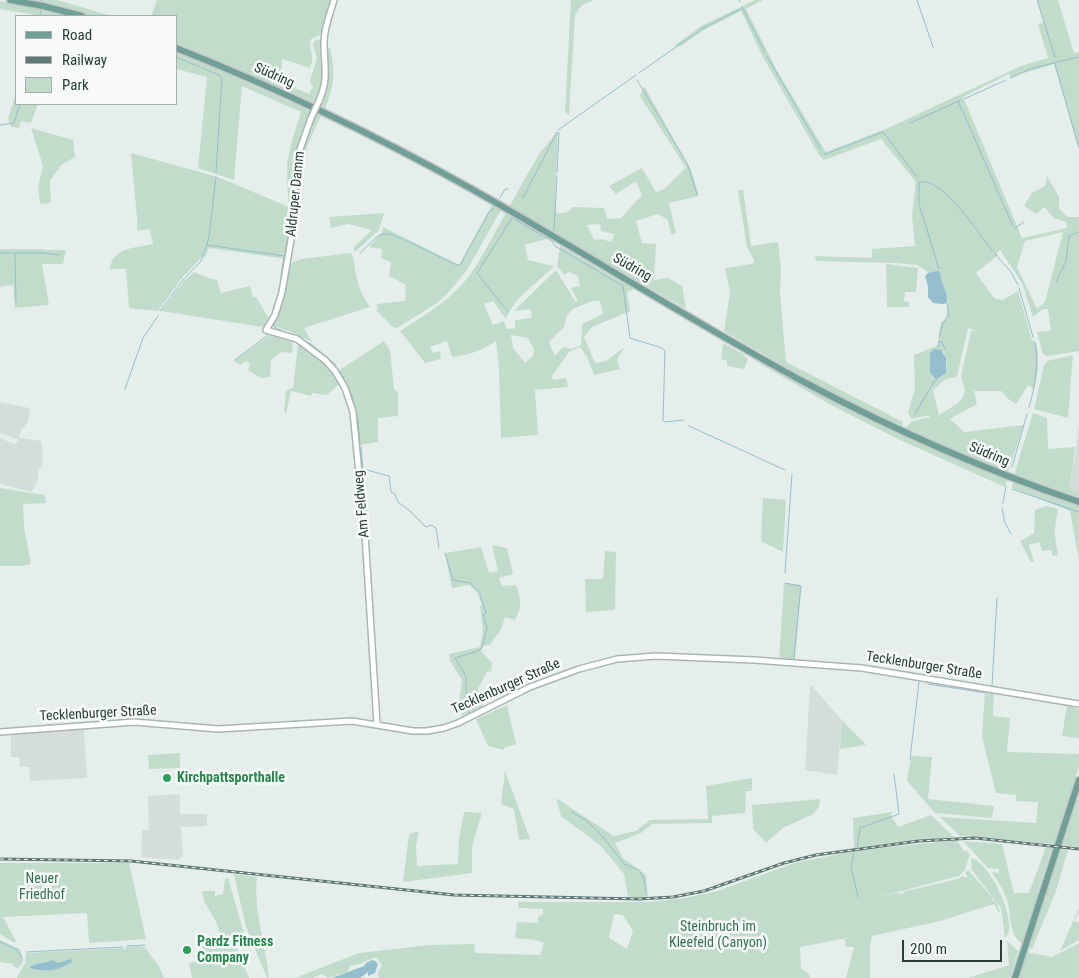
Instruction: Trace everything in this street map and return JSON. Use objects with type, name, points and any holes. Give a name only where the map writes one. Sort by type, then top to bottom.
[{"type":"main road","points":[[10,0],[78,15]]},
{"type":"main road","name":"Südring","points":[[178,49],[285,94],[387,144],[476,192],[760,358],[894,427],[1006,475],[1079,502]]},
{"type":"main road","points":[[1015,978],[1079,780]]},
{"type":"street","name":"Aldruper Damm","points":[[266,330],[275,314],[282,292],[292,234],[298,155],[325,80],[324,43],[334,0]]},
{"type":"street","name":"Am Feldweg","points":[[266,330],[297,339],[326,360],[336,371],[345,388],[352,412],[365,534],[376,724]]},
{"type":"street","name":"Tecklenburger Straße","points":[[0,732],[134,722],[218,729],[352,721],[413,731],[427,731],[444,728],[473,716],[530,687],[579,668],[617,659],[656,656],[754,660],[862,668],[1079,704]]},
{"type":"shaded area","points":[[0,402],[29,408],[30,410],[28,422],[24,428],[22,427],[19,438],[41,441],[43,449],[42,466],[38,470],[38,479],[32,492],[0,484],[0,438],[14,444],[19,440],[0,433]]},
{"type":"shaded area","points":[[1079,425],[1079,492],[1070,489]]},
{"type":"shaded area","points":[[811,685],[842,720],[837,775],[805,770]]},
{"type":"shaded area","points":[[84,729],[87,778],[30,781],[29,767],[20,767],[19,757],[11,757],[11,735]]},
{"type":"shaded area","points":[[180,794],[180,814],[207,814],[207,826],[181,827],[183,855],[179,860],[141,857],[142,830],[149,830],[148,796]]},
{"type":"green space","points":[[21,0],[57,0],[109,15],[87,15],[51,5]]},
{"type":"green space","points":[[157,0],[331,0],[322,34],[311,39],[312,63],[310,68],[282,59],[280,82],[309,94],[313,87],[310,81],[317,58],[313,45],[314,41],[322,39],[323,49],[330,48],[333,66],[332,86],[325,110],[258,78],[178,46],[178,15],[151,15]]},
{"type":"green space","points":[[571,0],[594,0],[582,5],[575,15],[569,115],[565,112]]},
{"type":"green space","points":[[755,0],[763,0],[746,9],[776,69],[826,152],[888,128],[1021,66],[1048,58],[1038,25],[1044,22],[1037,0],[1058,0],[1074,53],[1079,52],[1079,150],[1054,64],[1011,77],[1009,74],[963,97],[1022,238],[1067,228],[1066,222],[1054,218],[1044,207],[1036,214],[1024,206],[1032,193],[1045,186],[1047,176],[1059,197],[1059,209],[1068,217],[1079,217],[1079,351],[1047,356],[1043,354],[1037,332],[1051,331],[1048,309],[1043,309],[1033,317],[1022,283],[1000,250],[996,253],[998,255],[976,273],[994,298],[1003,300],[1018,291],[1032,340],[1036,342],[1037,377],[1034,389],[1028,385],[1016,404],[1001,391],[974,391],[977,404],[950,419],[964,432],[1024,425],[1008,472],[970,458],[905,428],[912,421],[930,417],[929,415],[911,419],[908,412],[915,389],[914,355],[939,345],[938,335],[941,323],[946,318],[948,302],[940,278],[940,272],[928,273],[917,265],[896,263],[816,261],[815,256],[872,258],[872,249],[915,246],[912,215],[916,182],[881,139],[824,160],[819,155],[763,57],[741,11],[704,30],[681,46],[674,46],[701,26]],"holes":[[[1063,232],[1045,302],[1037,309],[1017,267],[1025,241]],[[968,328],[976,331],[971,331],[961,376],[965,390],[963,397],[957,404],[939,415],[933,390],[946,379],[957,377]],[[943,351],[947,364],[944,374],[935,380],[931,375],[930,366]]]},
{"type":"green space","points":[[0,1],[66,15],[35,15],[0,9]]},
{"type":"green space","points":[[178,53],[321,116],[307,146],[300,191],[288,203],[287,163],[301,112],[242,86],[234,180],[198,168],[207,77],[178,70]]},
{"type":"green space","points":[[644,86],[691,170],[699,196],[669,203],[676,233],[671,235],[668,220],[658,214],[636,221],[642,243],[656,244],[654,280],[668,278],[682,286],[686,309],[509,207],[539,154],[558,131],[555,205],[557,214],[568,212],[573,207],[604,208],[607,219],[621,218],[642,195],[636,181],[616,194],[609,186],[642,168],[656,192],[664,189],[686,168],[640,96]],"holes":[[[600,224],[601,231],[614,234],[612,242],[601,239],[594,240],[587,225]]]},
{"type":"green space","points":[[15,97],[15,105],[38,105],[31,123],[21,121],[19,128],[11,127],[8,118]]},
{"type":"green space","points":[[31,128],[73,140],[75,157],[61,165],[50,181],[51,203],[40,204],[38,187],[43,166]]},
{"type":"green space","points":[[131,153],[218,177],[291,208],[290,234],[286,259],[209,248],[205,257],[201,258],[182,278],[158,311],[129,308],[126,269],[110,269],[112,262],[120,252],[153,244],[150,229],[137,231]]},
{"type":"green space","points":[[743,189],[751,246],[778,242],[786,362],[903,422],[902,426],[821,388],[724,331],[730,292],[725,268],[755,262],[747,247],[738,191]]},
{"type":"green space","points":[[492,205],[501,210],[467,270],[437,303],[397,328],[393,327],[376,310],[378,309],[376,304],[405,301],[406,285],[389,276],[391,262],[381,258],[382,249],[369,247],[382,232],[383,227],[459,265]]},
{"type":"green space","points":[[384,213],[379,230],[355,252],[353,248],[372,230],[348,224],[331,228],[329,217]]},
{"type":"green space","points":[[506,213],[550,238],[525,245],[528,260],[554,266],[515,303],[506,319],[493,301],[484,304],[493,325],[504,321],[507,329],[515,328],[515,320],[532,318],[531,309],[514,311],[556,270],[575,301],[578,301],[571,288],[580,286],[578,276],[569,272],[564,275],[557,266],[560,246],[634,289],[627,292],[630,311],[592,327],[584,337],[595,363],[606,361],[625,347],[617,359],[620,369],[594,375],[587,357],[580,347],[570,351],[552,376],[553,380],[566,378],[568,387],[535,390],[538,435],[501,438],[499,370],[496,341],[475,352],[452,357],[447,341],[430,347],[433,353],[440,351],[441,359],[425,363],[400,331],[437,306],[462,285],[479,261]],"holes":[[[592,301],[600,301],[603,314],[582,324],[581,345],[571,349],[563,347],[555,356],[549,342],[564,327],[567,315],[573,309]],[[511,335],[528,338],[534,349],[533,356],[525,363],[513,348]]]},
{"type":"green space","points":[[0,249],[66,250],[63,264],[42,264],[49,305],[15,308],[13,285],[0,287]]},
{"type":"green space","points":[[351,253],[360,289],[370,307],[304,328],[312,342],[271,325],[281,305],[289,264],[301,259]]},
{"type":"green space","points":[[886,264],[918,268],[916,292],[905,292],[904,301],[909,302],[909,307],[887,307]]},
{"type":"green space","points":[[194,272],[217,280],[221,293],[250,286],[253,298],[256,297],[270,320],[262,327],[161,311],[184,281]]},
{"type":"green space","points":[[270,335],[293,341],[292,353],[281,352],[271,360],[270,377],[261,378],[248,370],[250,364],[246,361],[240,365],[234,361]]},
{"type":"green space","points":[[384,341],[390,350],[394,389],[398,393],[398,416],[378,418],[378,442],[359,445],[352,407],[347,390],[338,371]]},
{"type":"green space","points":[[723,343],[743,354],[748,359],[744,369],[727,366],[727,361],[721,359]]},
{"type":"green space","points":[[298,344],[321,361],[339,384],[327,395],[312,393],[311,396],[291,391],[286,414],[284,412],[286,391],[293,388]]},
{"type":"green space","points":[[1073,355],[1068,418],[1034,409],[1044,365],[1047,361]]},
{"type":"green space","points":[[755,356],[911,437],[1007,480],[1005,487],[900,440],[831,405],[754,360]]},
{"type":"green space","points":[[1033,413],[1047,418],[1048,449],[1075,447],[1070,489],[1079,492],[1079,497],[1014,475]]},
{"type":"green space","points":[[1013,481],[1079,504],[1079,561],[1070,511],[1012,488]]},
{"type":"green space","points":[[0,488],[45,495],[46,503],[23,504],[24,527],[31,564],[0,566]]},
{"type":"green space","points":[[763,498],[786,500],[783,552],[761,541]]},
{"type":"green space","points":[[1047,506],[1058,509],[1055,532],[1058,555],[1053,556],[1051,550],[1042,551],[1039,542],[1029,545],[1034,562],[1031,562],[1020,541],[1034,533],[1035,510]]},
{"type":"green space","points":[[492,545],[507,548],[513,574],[499,578],[502,586],[516,585],[520,607],[515,620],[505,617],[501,629],[490,645],[483,645],[481,651],[492,663],[491,672],[487,671],[478,689],[483,707],[463,716],[459,704],[462,680],[450,661],[449,654],[480,647],[483,631],[480,605],[482,605],[477,592],[469,585],[452,588],[445,553],[481,547],[489,573],[498,571]]},
{"type":"green space","points":[[605,551],[616,552],[615,610],[586,612],[585,579],[603,579]]},
{"type":"green space","points":[[784,583],[801,585],[795,660],[779,660]]},
{"type":"green space","points":[[985,693],[994,694],[993,716],[1010,718],[1007,752],[1079,754],[1079,766],[1055,844],[960,836],[940,817],[1036,823],[1038,802],[1016,801],[1016,795],[996,793],[982,736]]},
{"type":"green space","points":[[507,705],[516,744],[504,748],[504,750],[488,746],[476,719]]},
{"type":"green space","points":[[1067,706],[1079,709],[1079,738],[1062,736]]},
{"type":"green space","points":[[842,720],[866,745],[840,749]]},
{"type":"green space","points":[[180,753],[180,768],[149,769],[148,755]]},
{"type":"green space","points":[[911,756],[932,757],[928,799],[994,806],[992,818],[935,813],[907,781]]},
{"type":"green space","points":[[505,771],[530,839],[519,840],[514,809],[501,804]]},
{"type":"green space","points":[[752,778],[752,791],[746,791],[745,813],[712,816],[712,823],[652,824],[641,833],[615,843],[623,858],[646,875],[648,898],[628,897],[624,874],[601,846],[561,816],[556,798],[614,836],[636,831],[650,820],[708,819],[706,786]]},
{"type":"green space","points":[[1079,794],[1079,847],[1062,845]]},
{"type":"green space","points":[[820,799],[819,807],[813,814],[783,828],[766,843],[753,829],[752,805]]},
{"type":"green space","points":[[464,812],[482,813],[472,846],[472,873],[403,882],[409,834],[419,831],[416,846],[417,866],[458,864],[459,839]]},
{"type":"green space","points":[[892,812],[891,816],[898,827],[931,815],[954,837],[854,848],[853,818]]},
{"type":"green space","name":"Steinbruch im Kleefeld (Canyon)","points":[[957,840],[964,851],[970,854],[965,870],[959,876],[863,901],[896,893],[902,894],[906,891],[954,880],[963,876],[965,878],[968,876],[965,873],[968,870],[993,898],[991,901],[995,900],[1000,911],[999,913],[994,904],[940,921],[872,936],[870,978],[846,978],[854,947],[846,947],[845,939],[852,937],[800,947],[801,968],[809,974],[810,978],[379,978],[378,973],[382,965],[376,957],[350,966],[348,972],[327,978],[322,974],[312,978],[295,978],[359,953],[430,945],[474,944],[475,953],[540,955],[544,943],[515,938],[517,922],[538,923],[538,917],[543,914],[543,909],[519,908],[518,902],[650,902],[685,898],[718,891],[794,863],[854,851]],"holes":[[[614,914],[623,915],[633,931],[627,949],[609,938]]]},
{"type":"green space","points":[[963,841],[1002,844],[1014,893],[1029,893],[1046,847],[1052,848],[1037,894],[1040,895],[1023,944],[1015,936],[1006,896],[992,872],[999,873],[999,869],[988,868]]},
{"type":"green space","points":[[1061,849],[1068,850],[1056,891],[1032,949],[1027,946]]},
{"type":"green space","points":[[972,858],[979,862],[993,879],[1004,901],[1009,923],[1009,932],[1005,938],[1001,908],[972,870]]},
{"type":"green space","name":"Neuer Friedhof","points":[[0,863],[129,863],[146,939],[89,943],[87,913],[3,917],[16,941],[15,943],[0,934]]},
{"type":"green space","points":[[234,874],[257,877],[258,915],[269,978],[267,978],[246,927]]},
{"type":"green space","points":[[228,878],[245,937],[237,949],[249,978],[192,978],[189,963],[203,961],[199,937],[220,935],[217,923],[205,903],[202,891],[215,891],[215,896],[223,894],[225,879]]},
{"type":"green space","points":[[1079,908],[1079,913],[1074,921],[1079,923],[1079,940],[1060,951]]},
{"type":"green space","points":[[0,940],[20,949],[23,960],[20,967],[0,962]]},
{"type":"green space","points":[[1007,941],[1018,951],[1010,978],[968,978],[1009,965]]},
{"type":"green space","points":[[1079,943],[1079,978],[1018,978],[1026,952],[1052,957]]},
{"type":"green space","points":[[126,947],[145,947],[164,978],[17,978],[25,963],[26,953],[123,948],[125,950]]},
{"type":"water","points":[[940,272],[947,295],[947,303],[943,304],[933,303],[928,297],[928,286],[925,276],[928,273]]},
{"type":"water","points":[[934,349],[941,350],[946,358],[946,373],[936,380],[930,373],[930,353]]},
{"type":"water","points":[[71,959],[72,962],[60,968],[41,970],[29,968],[52,960],[58,963]]},
{"type":"water","points":[[372,960],[378,964],[375,973],[368,976],[368,972],[360,978],[332,978],[364,966]]},
{"type":"waterway","points":[[917,0],[933,47]]},
{"type":"waterway","points":[[1037,0],[1055,57]]},
{"type":"waterway","points":[[742,7],[765,52]]},
{"type":"waterway","points":[[639,73],[703,28],[743,8]]},
{"type":"waterway","points":[[40,15],[41,10]]},
{"type":"waterway","points":[[767,56],[821,150]]},
{"type":"waterway","points":[[1057,62],[1079,57]]},
{"type":"waterway","points":[[178,58],[219,75],[222,79],[216,172]]},
{"type":"waterway","points":[[1054,61],[1079,148]]},
{"type":"waterway","points":[[1010,78],[1030,69],[1054,63]]},
{"type":"waterway","points":[[558,130],[636,75]]},
{"type":"waterway","points":[[637,80],[687,163],[697,194]]},
{"type":"waterway","points":[[964,99],[1006,80]]},
{"type":"waterway","points":[[910,123],[961,100]]},
{"type":"waterway","points":[[958,101],[1013,226]]},
{"type":"waterway","points":[[0,125],[14,123],[20,105]]},
{"type":"waterway","points":[[522,197],[557,132]]},
{"type":"waterway","points":[[824,153],[826,154],[883,132],[917,177]]},
{"type":"waterway","points":[[557,172],[559,133]]},
{"type":"waterway","points":[[554,229],[557,176]]},
{"type":"waterway","points":[[216,177],[207,245],[284,256],[281,276]]},
{"type":"waterway","points":[[919,181],[919,204],[939,269]]},
{"type":"waterway","points":[[920,182],[929,183],[939,188],[949,197],[960,208],[992,251]]},
{"type":"waterway","points":[[500,198],[505,189],[508,189]]},
{"type":"waterway","points":[[405,240],[460,265],[489,212],[494,209]]},
{"type":"waterway","points":[[508,312],[477,273],[512,218],[623,286],[630,338],[662,348],[665,351],[663,420],[665,422],[684,420]]},
{"type":"waterway","points":[[1015,228],[1024,222]]},
{"type":"waterway","points":[[1056,282],[1066,261],[1069,236],[1079,232]]},
{"type":"waterway","points":[[360,253],[383,234],[402,239]]},
{"type":"waterway","points":[[160,311],[183,280],[201,261],[207,245]]},
{"type":"waterway","points":[[0,253],[60,255]]},
{"type":"waterway","points":[[15,254],[16,303]]},
{"type":"waterway","points":[[995,254],[1011,272],[1018,285]]},
{"type":"waterway","points":[[1019,288],[1033,337]]},
{"type":"waterway","points":[[940,336],[943,323],[949,315],[947,303]]},
{"type":"waterway","points":[[281,309],[274,327],[311,344],[336,365]]},
{"type":"waterway","points":[[125,389],[143,338],[158,316]]},
{"type":"waterway","points":[[235,360],[269,334]]},
{"type":"waterway","points":[[938,347],[939,341]]},
{"type":"waterway","points":[[939,342],[942,342],[945,349]]},
{"type":"waterway","points":[[1029,407],[1036,376],[1035,343]]},
{"type":"waterway","points":[[340,372],[352,396],[357,415]]},
{"type":"waterway","points":[[915,414],[935,380]]},
{"type":"waterway","points":[[1012,467],[1027,414]]},
{"type":"waterway","points":[[358,419],[360,444]]},
{"type":"waterway","points":[[689,426],[785,470]]},
{"type":"waterway","points":[[361,447],[363,469],[389,476],[391,492],[395,494],[398,502],[426,527],[431,525],[436,528],[439,548]]},
{"type":"waterway","points":[[785,573],[792,474]]},
{"type":"waterway","points":[[1003,503],[1006,486]]},
{"type":"waterway","points":[[1012,489],[1079,512]]},
{"type":"waterway","points":[[1002,508],[1005,523],[1011,534]]},
{"type":"waterway","points":[[445,553],[453,580],[470,583],[480,593]]},
{"type":"waterway","points":[[785,583],[801,586],[794,657]]},
{"type":"waterway","points":[[469,713],[466,676],[455,658],[482,648],[487,628],[483,615],[486,613],[480,595]]},
{"type":"waterway","points":[[992,686],[997,598]]},
{"type":"waterway","points":[[910,759],[919,682]]},
{"type":"waterway","points":[[928,684],[986,693]]},
{"type":"waterway","points":[[857,847],[860,828],[899,814],[894,774]]},
{"type":"waterway","points":[[572,812],[587,821],[603,837],[624,864],[639,870],[644,878],[646,894]]},
{"type":"waterway","points":[[854,852],[851,867],[858,897]]},
{"type":"waterway","points":[[0,942],[17,950],[22,958]]},
{"type":"waterway","points":[[127,946],[145,945]]},
{"type":"waterway","points":[[26,952],[123,947]]},
{"type":"railway","points":[[0,859],[131,861],[454,895],[639,899],[673,897],[704,891],[784,863],[816,855],[919,841],[975,838],[1079,849]]},
{"type":"place","name":"Kirchpattsporthalle","points":[[167,778]]},
{"type":"place","name":"Pardz Fitness Company","points":[[187,950]]}]
